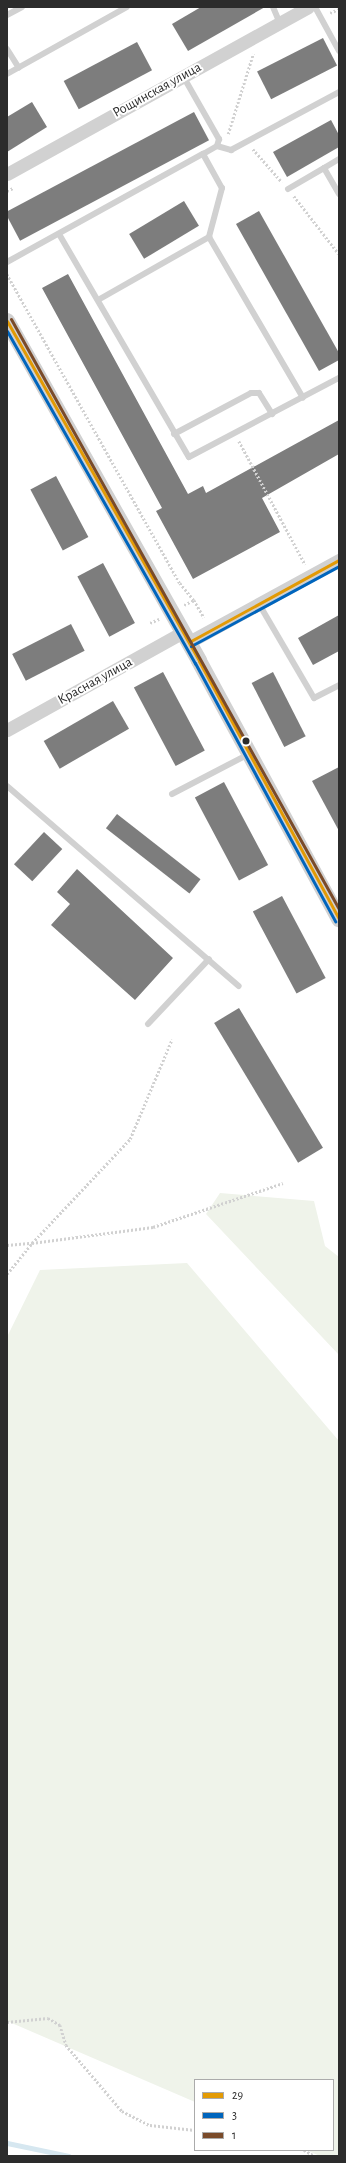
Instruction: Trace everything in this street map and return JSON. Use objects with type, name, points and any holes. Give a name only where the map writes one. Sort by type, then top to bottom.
[{"type":"street","name":"Рощинская улица","points":[[7,174],[279,21],[308,7]]},
{"type":"street","points":[[7,321],[186,637],[339,918]]},
{"type":"street","name":"Красная улица","points":[[7,730],[186,637],[259,604],[339,560]]},
{"type":"lane","points":[[7,15],[22,7]]},
{"type":"lane","points":[[7,74],[127,7]]},
{"type":"lane","points":[[273,7],[279,21]]},
{"type":"lane","points":[[315,7],[339,52]]},
{"type":"lane","points":[[7,49],[19,68]]},
{"type":"lane","points":[[7,262],[217,146],[219,140],[182,75]]},
{"type":"lane","points":[[217,146],[223,150],[231,150],[339,92]]},
{"type":"lane","points":[[203,154],[222,188],[209,237],[303,398]]},
{"type":"lane","points":[[288,189],[339,159]]},
{"type":"lane","points":[[324,168],[339,194]]},
{"type":"lane","points":[[59,234],[174,434],[189,457],[339,378]]},
{"type":"lane","points":[[98,300],[209,237]]},
{"type":"lane","points":[[174,434],[251,393],[258,394],[272,414]]},
{"type":"lane","points":[[259,604],[314,698],[339,685]]},
{"type":"lane","points":[[172,794],[249,754]]},
{"type":"lane","points":[[7,786],[239,986]]},
{"type":"lane","points":[[148,1024],[209,959]]},
{"type":"path","points":[[223,150],[253,54]]},
{"type":"path","points":[[7,274],[180,583],[194,600]]},
{"type":"path","points":[[235,434],[311,575]]},
{"type":"path","points":[[7,1274],[32,1243],[130,1139],[172,1039]]},
{"type":"path","points":[[7,1245],[154,1227],[283,1183]]},
{"type":"path","points":[[7,2022],[48,2018],[60,2025],[66,2045],[122,2111],[150,2125],[194,2130]]},
{"type":"path","points":[[306,2151],[315,2156]]},
{"type":"shaded area","points":[[220,1193],[314,1201],[325,1246],[339,1257],[339,1355],[206,1214]]},
{"type":"shaded area","points":[[187,1263],[339,1441],[339,2156],[320,2156],[308,2151],[334,2151],[334,2079],[194,2079],[194,2102],[7,2021],[7,1337],[40,1270]]},
{"type":"building","points":[[201,7],[265,7],[188,51],[172,24]]},
{"type":"building","points":[[323,38],[337,66],[271,99],[257,72]]},
{"type":"building","points":[[137,42],[152,70],[79,109],[64,81]]},
{"type":"building","points":[[32,102],[47,127],[7,152],[7,117]]},
{"type":"building","points":[[194,112],[209,140],[20,241],[7,216],[7,211]]},
{"type":"building","points":[[331,120],[339,135],[339,147],[287,177],[273,152]]},
{"type":"building","points":[[184,201],[199,226],[144,259],[129,234]]},
{"type":"building","points":[[259,211],[339,353],[339,360],[319,371],[236,224]]},
{"type":"building","points":[[68,274],[188,494],[203,486],[206,493],[339,420],[339,454],[262,498],[280,532],[193,579],[156,511],[162,508],[42,288]]},
{"type":"building","points":[[56,476],[88,537],[63,551],[30,490]]},
{"type":"building","points":[[103,563],[135,623],[109,637],[77,577]]},
{"type":"building","points":[[339,615],[339,651],[313,665],[298,638]]},
{"type":"building","points":[[71,624],[85,651],[26,681],[12,654]]},
{"type":"building","points":[[163,672],[205,751],[176,766],[134,687]]},
{"type":"building","points":[[273,672],[306,736],[284,747],[252,683]]},
{"type":"building","points":[[113,701],[129,729],[60,769],[44,741]]},
{"type":"building","points":[[339,767],[339,831],[312,781]]},
{"type":"building","points":[[224,782],[268,865],[239,880],[195,797]]},
{"type":"building","points":[[117,814],[201,879],[189,893],[106,828]]},
{"type":"building","points":[[44,832],[62,849],[32,881],[14,864]]},
{"type":"building","points":[[77,869],[173,958],[135,1000],[51,925],[70,904],[57,892]]},
{"type":"building","points":[[282,896],[326,978],[297,994],[253,911]]},
{"type":"building","points":[[239,1008],[323,1148],[298,1163],[214,1023]]},
{"type":"waterway","points":[[7,2143],[69,2156]]},
{"type":"transit line","name":"1","points":[[11,319],[339,909]]},
{"type":"transit line","name":"29","points":[[7,321],[199,661],[339,919]]},
{"type":"transit line","name":"3","points":[[7,331],[195,663],[335,921]]},
{"type":"transit line","name":"29","points":[[189,642],[339,560]]},
{"type":"transit line","name":"3","points":[[191,646],[339,566]]}]
